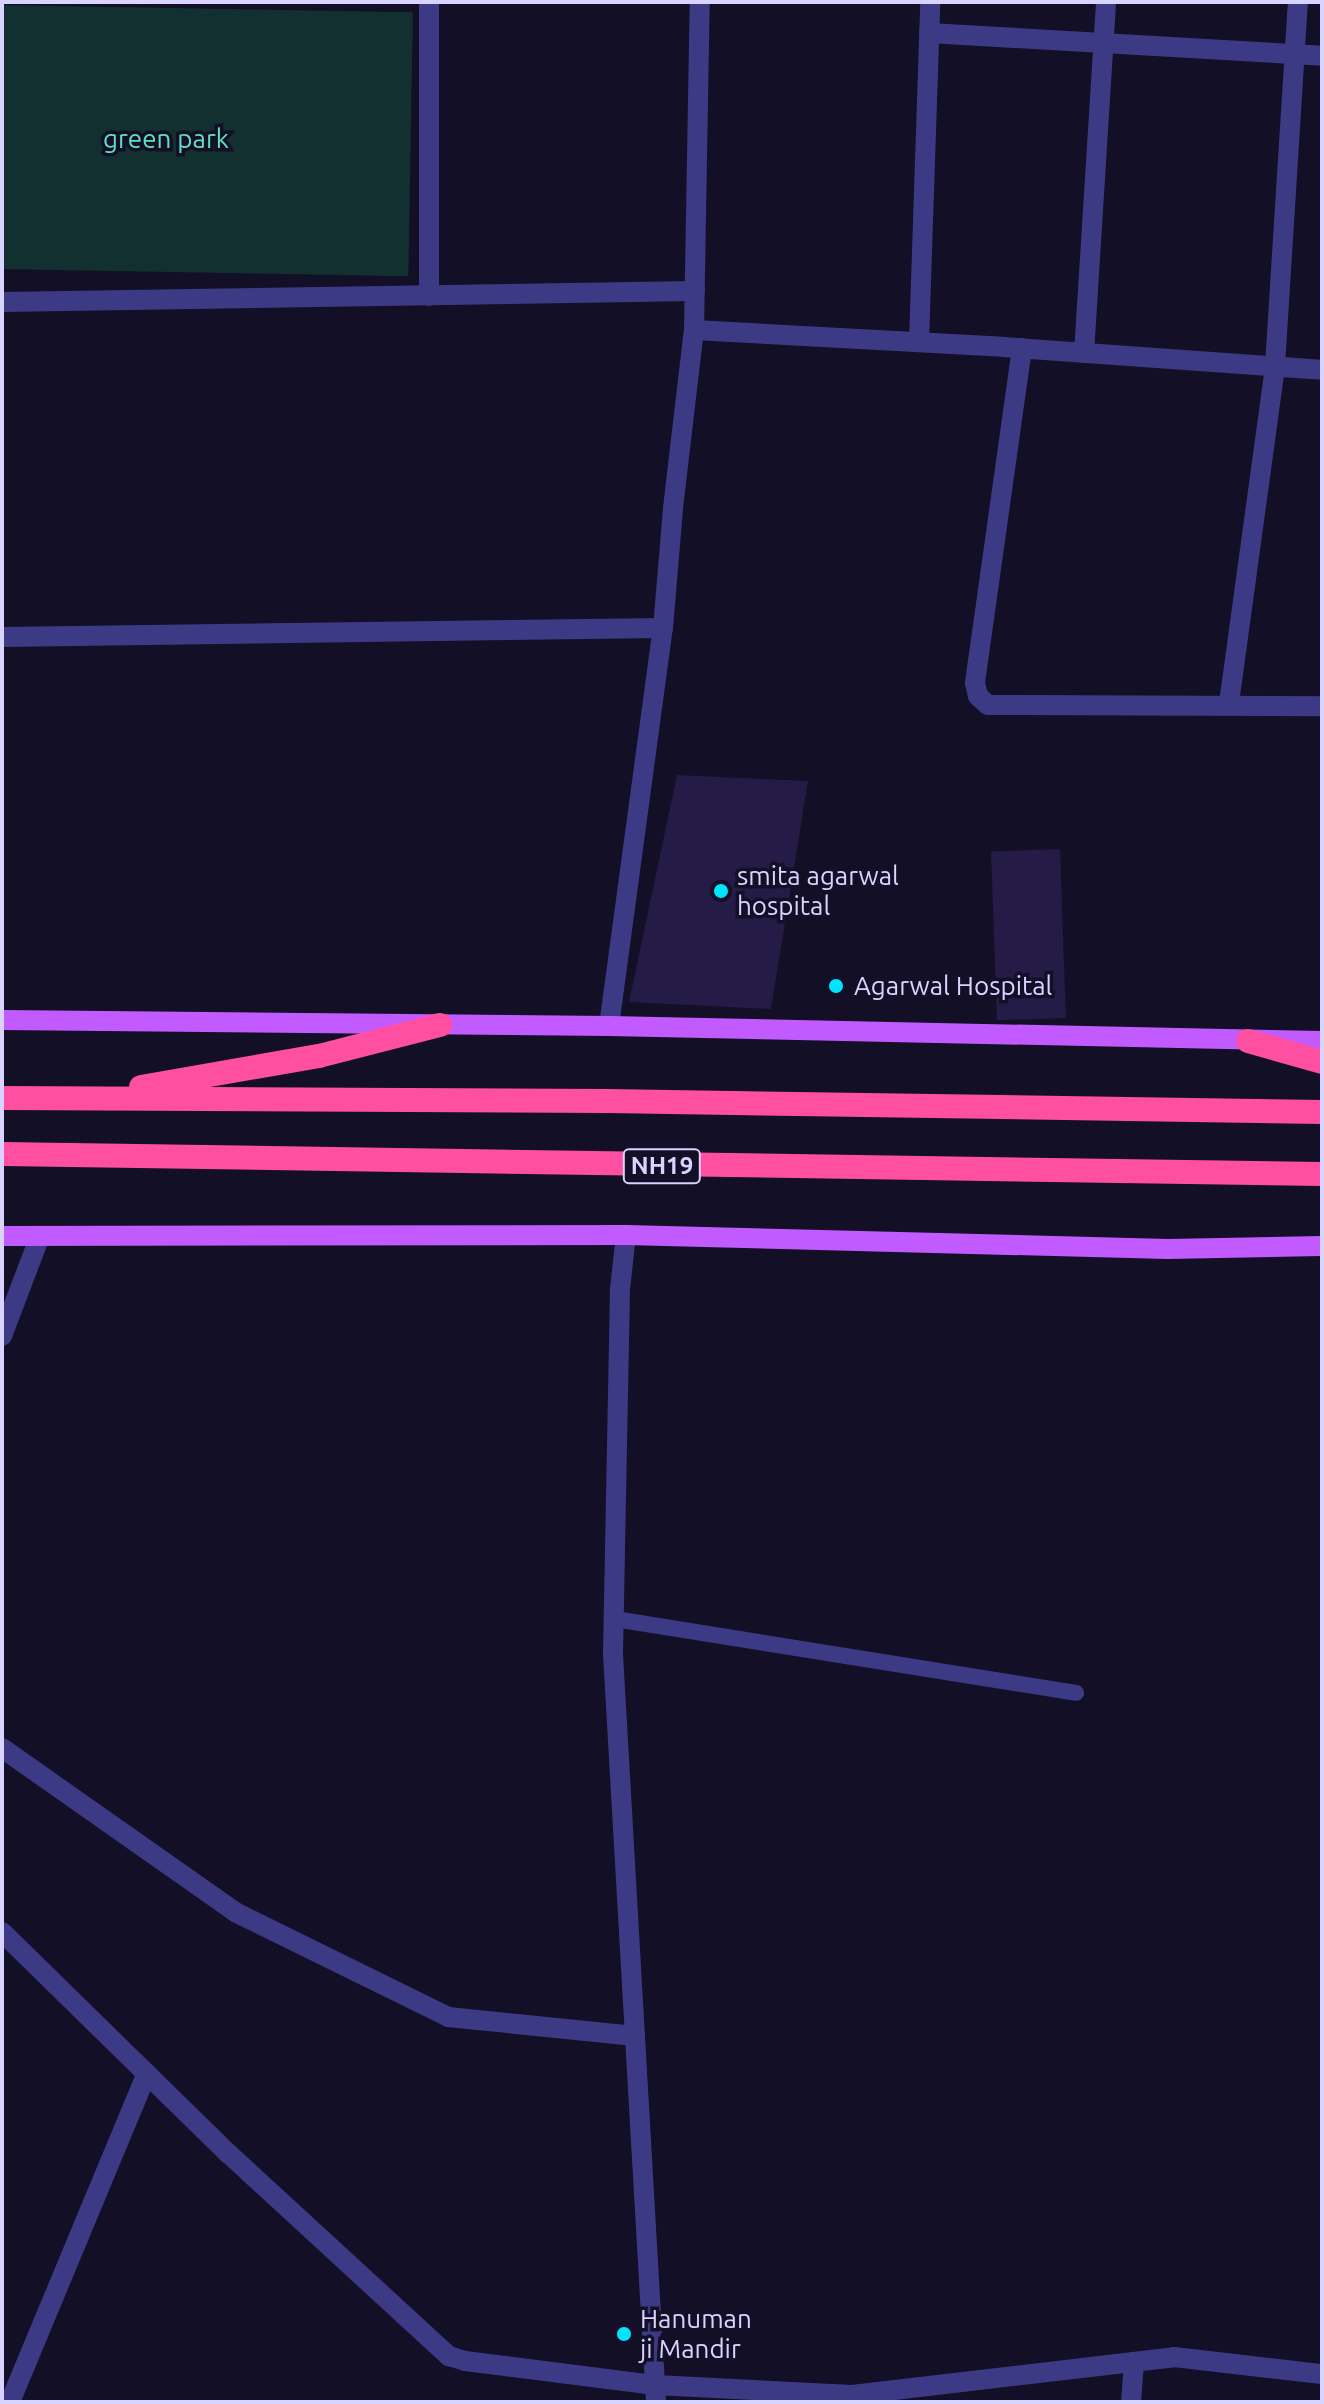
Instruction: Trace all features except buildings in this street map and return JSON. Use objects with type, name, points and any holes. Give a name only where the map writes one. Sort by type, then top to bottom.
[{"type":"highway","points":[[76,1099],[319,1056],[440,1025]]},
{"type":"highway","points":[[1248,1041],[1322,1062]]},
{"type":"highway","points":[[2,1098],[590,1101],[1322,1112]]},
{"type":"highway","name":"NH19","points":[[2,1154],[1322,1174]]},
{"type":"main road","points":[[2,1020],[609,1026],[1322,1041]]},
{"type":"main road","points":[[2,1236],[626,1235],[1168,1249],[1322,1246]]},
{"type":"street","points":[[429,2],[429,296]]},
{"type":"street","points":[[609,1026],[663,628],[673,508],[694,330],[700,2]]},
{"type":"street","points":[[919,342],[930,2]]},
{"type":"street","points":[[1084,353],[1106,2]]},
{"type":"street","points":[[1229,703],[1275,366],[1298,2]]},
{"type":"street","points":[[929,33],[1322,56]]},
{"type":"street","points":[[2,302],[695,291]]},
{"type":"street","points":[[694,330],[1022,348],[1322,370]]},
{"type":"street","points":[[1022,348],[975,683],[978,696],[988,705],[1229,703],[1322,706]]},
{"type":"street","points":[[2,637],[663,628]]},
{"type":"street","points":[[626,1235],[620,1289],[613,1654],[655,2393]]},
{"type":"street","points":[[2,1336],[40,1236]]},
{"type":"street","points":[[2,1748],[235,1912],[448,2017],[635,2036]]},
{"type":"street","points":[[2,1932],[435,2347],[449,2356],[655,2393],[852,2395],[1174,2357],[1322,2374]]},
{"type":"street","points":[[10,2402],[147,2073]]},
{"type":"street","points":[[1131,2402],[1134,2362]]},
{"type":"lane","points":[[615,1619],[1076,1693]]},
{"type":"green space","name":"green park","points":[[2,5],[413,12],[408,276],[2,269]]},
{"type":"place","name":"smita agarwal hospital","points":[[721,891]]},
{"type":"place","name":"Agarwal Hospital","points":[[836,986]]},
{"type":"place","name":"Hanuman ji Mandir","points":[[624,2334]]}]
